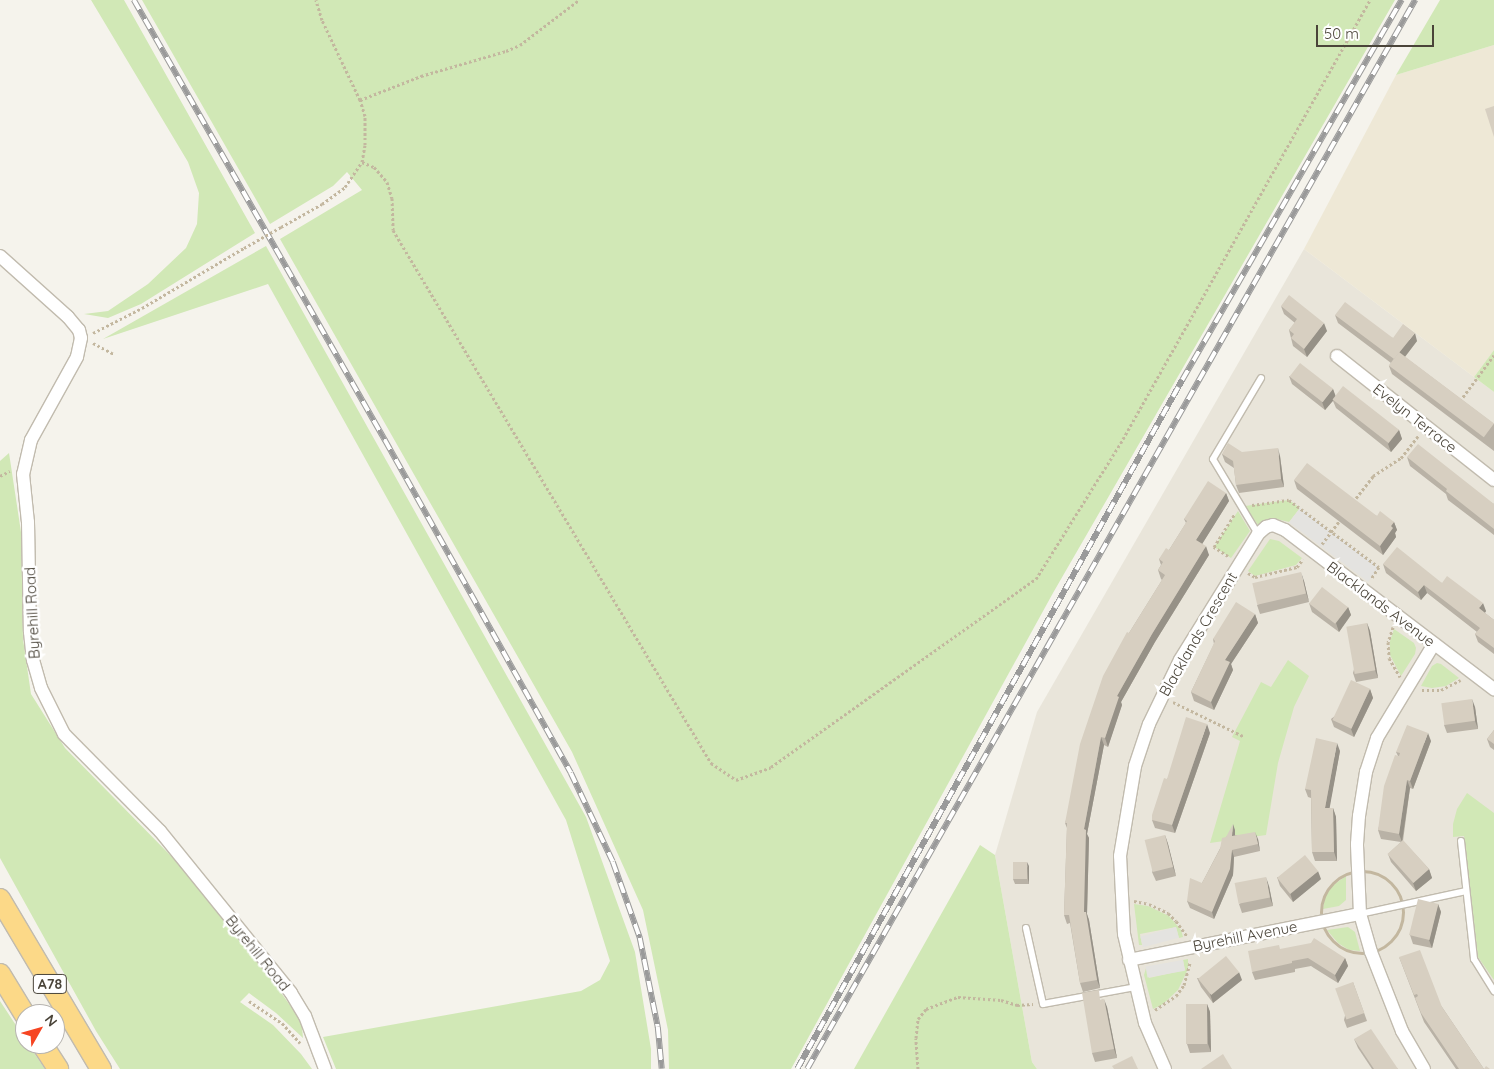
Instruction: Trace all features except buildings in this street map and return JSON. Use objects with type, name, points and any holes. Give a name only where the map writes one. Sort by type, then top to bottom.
[{"type":"highway","name":"A78","points":[[0,899],[101,1069]]},
{"type":"highway","name":"A78","points":[[0,974],[18,1004]]},
{"type":"highway","points":[[48,1054],[58,1069]]},
{"type":"street","points":[[0,256],[68,317],[75,325],[81,338]]},
{"type":"street","name":"Byrehill Road","points":[[81,338],[77,357],[31,440],[23,474],[29,541],[30,632],[41,688],[64,734],[160,831],[291,993],[305,1016],[326,1069]]},
{"type":"street","name":"Evelyn Terrace","points":[[1337,356],[1494,480]]},
{"type":"street","name":"Blacklands Avenue","points":[[1262,530],[1273,525],[1285,530],[1494,688]]},
{"type":"street","name":"Blacklands Crescent","points":[[1165,1069],[1145,1023],[1124,934],[1120,856],[1135,766],[1161,696],[1194,635],[1262,530]]},
{"type":"street","points":[[1424,1069],[1415,1057],[1376,969],[1360,914],[1357,844],[1366,772],[1377,738],[1434,644]]},
{"type":"street","name":"Byrehill Avenue","points":[[1129,960],[1360,914]]},
{"type":"lane","points":[[1261,378],[1213,459],[1262,530]]},
{"type":"lane","points":[[1460,841],[1474,959],[1494,991]]},
{"type":"lane","points":[[1360,914],[1466,891]]},
{"type":"lane","points":[[1026,928],[1043,1004],[1136,986]]},
{"type":"path","points":[[81,338],[142,308],[336,195],[353,178],[362,162],[366,131],[365,116],[360,100],[322,20],[316,0]]},
{"type":"path","points":[[360,100],[421,76],[506,51],[520,44],[579,0]]},
{"type":"path","points":[[362,162],[374,167],[388,182],[392,198],[393,230],[711,763],[736,780],[771,767],[1036,579],[1123,439],[1370,0]]},
{"type":"path","points":[[81,338],[114,354]]},
{"type":"path","points":[[1459,402],[1494,355]]},
{"type":"path","points":[[1349,507],[1373,476],[1401,458],[1426,426]]},
{"type":"path","points":[[1237,566],[1255,577],[1298,567],[1343,515]]},
{"type":"path","points":[[1399,617],[1390,634],[1389,658],[1396,673],[1409,684],[1420,689],[1441,690],[1462,679],[1468,669]]},
{"type":"path","points":[[1161,696],[1244,736]]},
{"type":"path","points":[[918,1069],[916,1038],[918,1019],[926,1009],[958,997],[1001,1000],[1017,1005],[1043,1004]]},
{"type":"path","points":[[249,1001],[282,1023],[305,1049],[319,1051]]},
{"type":"shaded area","points":[[1494,45],[1494,350],[1474,377],[1304,249],[1396,75]]},
{"type":"shaded area","points":[[1304,249],[1494,392],[1494,1069],[1037,1069],[1032,1062],[995,855],[1037,712]]},
{"type":"shaded area","points":[[1300,508],[1379,568],[1368,582],[1289,522]]},
{"type":"shaded area","points":[[1176,927],[1179,938],[1143,947],[1140,937]]},
{"type":"shaded area","points":[[1183,960],[1185,971],[1147,977],[1146,967]]},
{"type":"green space","points":[[91,0],[124,0],[255,233],[141,304],[108,318],[84,314],[108,311],[148,284],[186,248],[197,224],[199,193],[188,162]]},
{"type":"green space","points":[[142,0],[1395,0],[1053,593],[791,1069],[669,1069],[668,1030],[643,910],[572,752],[280,239],[362,190],[347,172],[333,186],[270,224]]},
{"type":"green space","points":[[1440,0],[1494,0],[1494,45],[1396,75]]},
{"type":"green space","points":[[266,246],[586,817],[635,952],[651,1049],[651,1069],[336,1069],[323,1037],[581,991],[600,980],[610,961],[566,820],[268,284],[103,339]]},
{"type":"green space","points":[[1494,350],[1494,392],[1474,377]]},
{"type":"green space","points":[[9,453],[21,532],[23,639],[31,694],[65,748],[173,858],[264,969],[297,1015],[302,1027],[303,1038],[276,1013],[249,993],[240,1002],[273,1025],[301,1054],[312,1069],[120,1069],[96,1031],[0,858],[0,461]]},
{"type":"green space","points":[[1289,500],[1300,508],[1289,522],[1272,518],[1258,525],[1245,506]]},
{"type":"green space","points":[[1238,511],[1250,531],[1231,558],[1214,547]]},
{"type":"green space","points":[[1270,539],[1279,541],[1302,558],[1296,565],[1255,576],[1248,571]]},
{"type":"green space","points":[[1394,629],[1414,643],[1416,648],[1415,654],[1401,676],[1390,655],[1390,641]]},
{"type":"green space","points":[[1288,660],[1309,676],[1294,707],[1278,763],[1266,835],[1210,843],[1240,741],[1232,737],[1261,682],[1271,687]]},
{"type":"green space","points":[[1437,663],[1459,678],[1446,686],[1432,688],[1421,686],[1432,666]]},
{"type":"green space","points":[[1467,793],[1494,813],[1494,980],[1478,957],[1464,836],[1453,837],[1453,824],[1457,809]]},
{"type":"green space","points":[[980,845],[995,855],[1032,1062],[1037,1069],[854,1069]]},
{"type":"green space","points":[[1346,876],[1346,900],[1339,906],[1323,909],[1325,896],[1332,886]]},
{"type":"green space","points":[[1134,904],[1148,906],[1169,916],[1181,930],[1183,937],[1179,938],[1176,927],[1140,934],[1142,945],[1139,945]]},
{"type":"green space","points":[[1348,927],[1355,932],[1360,951],[1349,950],[1338,943],[1327,930]]},
{"type":"green space","points":[[1188,959],[1188,969],[1178,990],[1163,1004],[1153,1009],[1144,975],[1146,968],[1149,978],[1185,970],[1183,960]]},
{"type":"green space","points":[[0,1001],[15,1024],[15,1054],[35,1054],[45,1069],[0,1069]]},
{"type":"railway","points":[[134,0],[385,440],[571,773],[613,862],[640,938],[658,1027],[662,1069]]},
{"type":"railway","points":[[797,1069],[1182,380],[1401,0]]},
{"type":"railway","points":[[807,1069],[1415,0]]}]
